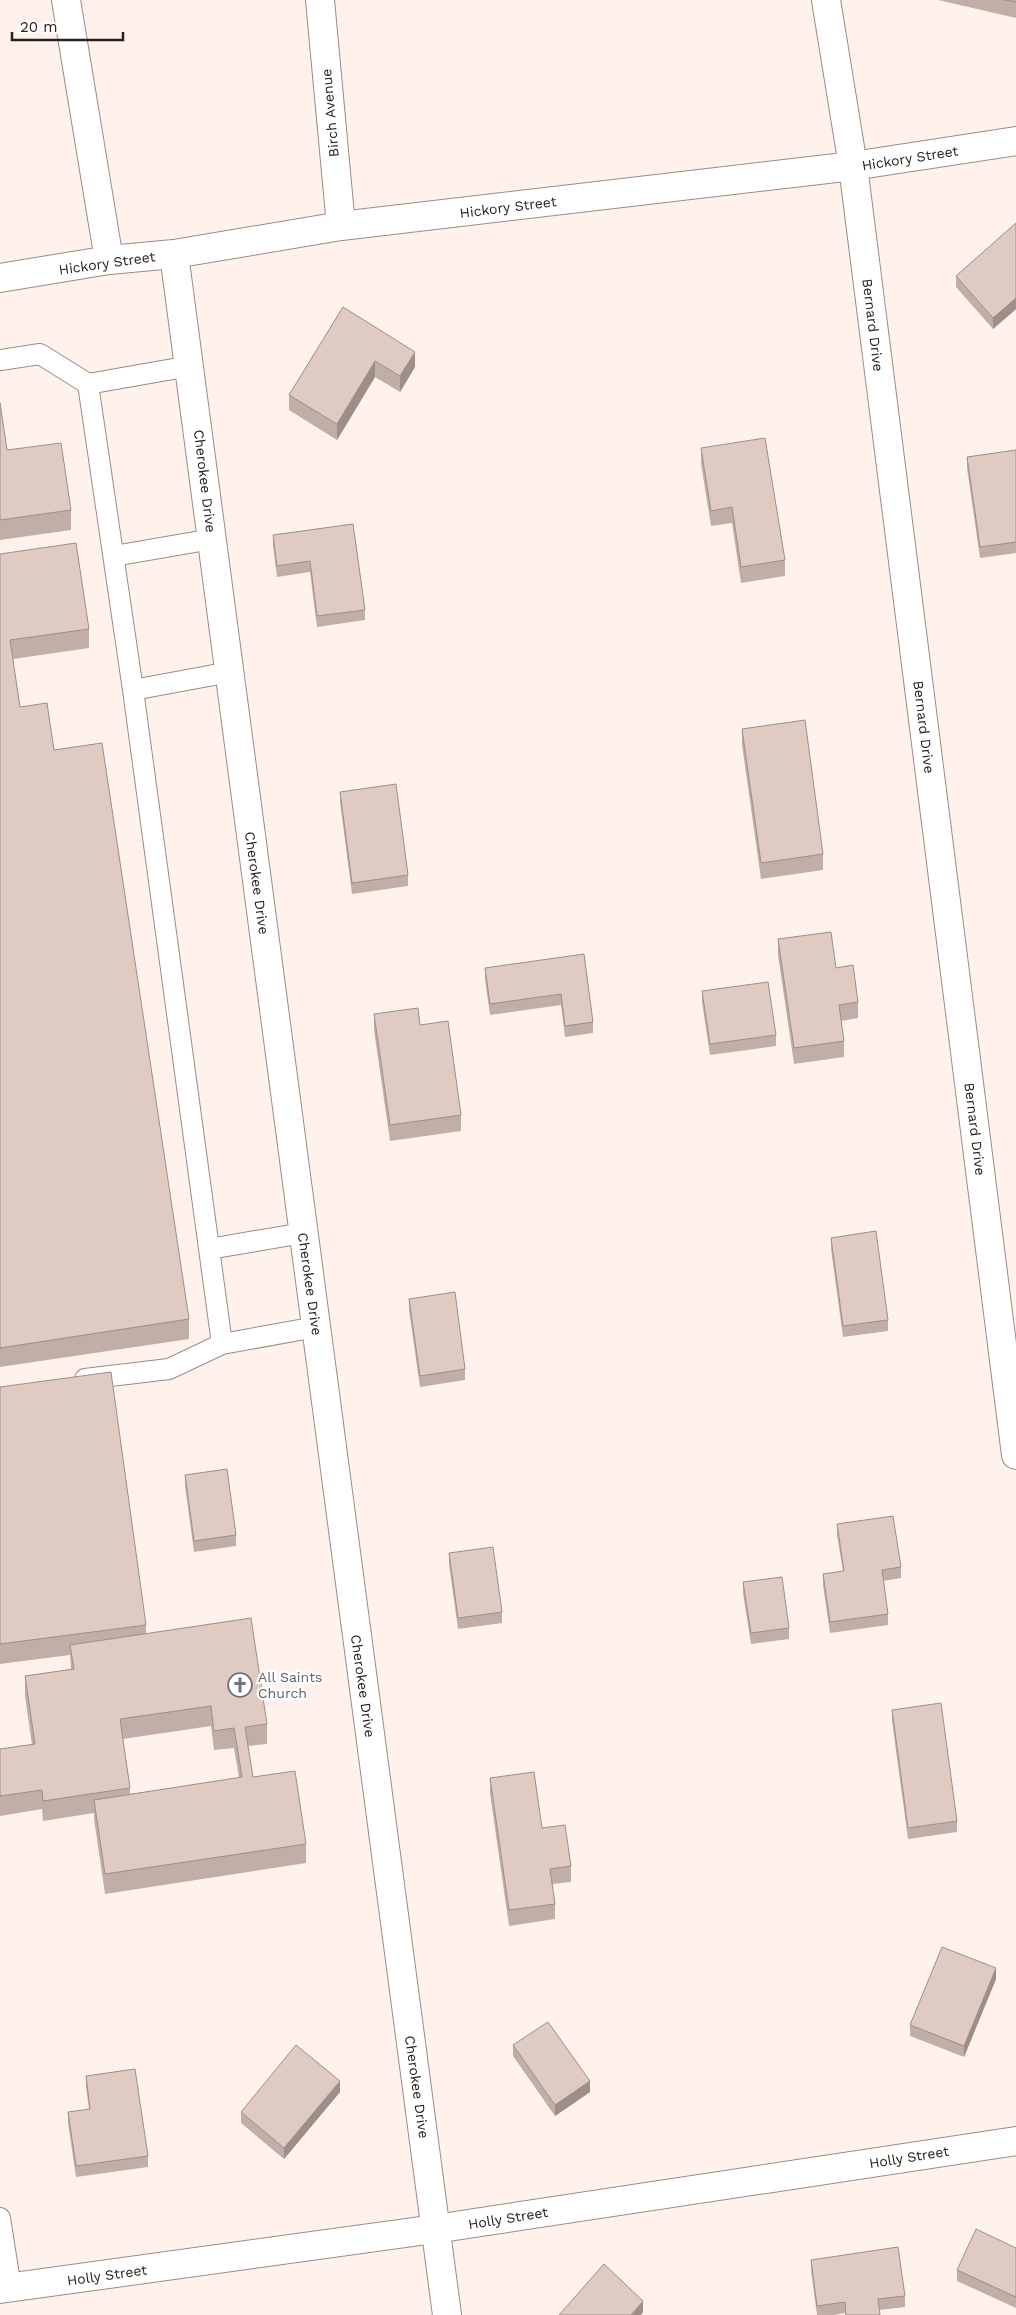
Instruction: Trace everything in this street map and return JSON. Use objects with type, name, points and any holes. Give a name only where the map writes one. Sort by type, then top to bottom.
[{"type":"street","points":[[66,0],[109,260]]},
{"type":"street","name":"Birch Avenue","points":[[320,0],[341,226]]},
{"type":"street","name":"Bernard Drive","points":[[826,0],[853,166],[1016,1455]]},
{"type":"street","name":"Hickory Street","points":[[0,278],[109,260],[174,254],[341,226],[853,166],[1016,141]]},
{"type":"street","name":"Cherokee Drive","points":[[174,254],[447,2315]]},
{"type":"street","name":"Holly Street","points":[[6,2289],[435,2229],[1016,2141]]},
{"type":"lane","points":[[3,365],[40,354],[88,384],[190,366]]},
{"type":"lane","points":[[88,384],[134,690],[222,1344]]},
{"type":"lane","points":[[114,556],[212,539]]},
{"type":"lane","points":[[134,690],[230,672]]},
{"type":"lane","points":[[209,1248],[303,1233]]},
{"type":"lane","points":[[70,1380],[169,1369],[222,1344],[316,1327]]},
{"type":"lane","points":[[0,2218],[6,2289]]},
{"type":"building","points":[[1016,223],[1016,298],[993,318],[956,276]]},
{"type":"building","points":[[343,307],[415,352],[400,376],[375,361],[337,424],[289,395]]},
{"type":"building","points":[[0,403],[7,450],[61,443],[71,510],[0,520]]},
{"type":"building","points":[[765,438],[785,560],[741,567],[732,507],[711,511],[701,448]]},
{"type":"building","points":[[1016,450],[1016,542],[980,547],[967,457]]},
{"type":"building","points":[[353,524],[365,610],[317,616],[310,561],[277,566],[273,535]]},
{"type":"building","points":[[76,543],[89,629],[10,640],[20,707],[47,703],[54,750],[102,743],[189,1319],[0,1348],[0,554]]},
{"type":"building","points":[[805,720],[823,854],[761,863],[742,729]]},
{"type":"building","points":[[396,784],[408,875],[352,883],[340,792]]},
{"type":"building","points":[[831,932],[836,968],[853,965],[858,1002],[839,1005],[844,1041],[794,1048],[778,939]]},
{"type":"building","points":[[584,954],[593,1022],[565,1026],[561,994],[490,1004],[485,968]]},
{"type":"building","points":[[768,982],[776,1035],[710,1044],[702,991]]},
{"type":"building","points":[[418,1008],[420,1025],[448,1021],[461,1115],[390,1125],[374,1014]]},
{"type":"building","points":[[876,1231],[888,1320],[843,1326],[831,1238]]},
{"type":"building","points":[[455,1292],[465,1369],[420,1376],[409,1299]]},
{"type":"building","points":[[111,1372],[146,1625],[0,1644],[0,1387]]},
{"type":"building","points":[[227,1469],[236,1535],[194,1541],[185,1475]]},
{"type":"building","points":[[893,1516],[901,1567],[882,1570],[888,1614],[830,1622],[823,1574],[844,1571],[837,1524]]},
{"type":"building","points":[[493,1547],[502,1612],[458,1618],[449,1553]]},
{"type":"building","points":[[782,1577],[789,1628],[751,1633],[743,1582]]},
{"type":"building","points":[[251,1618],[267,1724],[245,1727],[253,1777],[295,1771],[306,1844],[105,1874],[94,1800],[242,1777],[234,1728],[214,1731],[211,1706],[120,1719],[130,1788],[43,1801],[42,1790],[0,1796],[0,1749],[35,1744],[25,1676],[74,1669],[70,1645]]},
{"type":"building","points":[[941,1703],[957,1821],[908,1828],[892,1710]]},
{"type":"building","points":[[534,1772],[542,1828],[565,1825],[571,1866],[550,1869],[555,1904],[509,1910],[490,1778]]},
{"type":"building","points":[[942,1947],[996,1968],[964,2046],[910,2025]]},
{"type":"building","points":[[548,2022],[590,2081],[555,2105],[513,2045]]},
{"type":"building","points":[[296,2045],[340,2081],[284,2148],[241,2112]]},
{"type":"building","points":[[135,2069],[148,2156],[76,2166],[68,2112],[90,2109],[86,2076]]},
{"type":"building","points":[[976,2229],[1016,2248],[1016,2297],[957,2270]]},
{"type":"building","points":[[898,2247],[905,2296],[878,2299],[880,2315],[846,2315],[845,2302],[817,2306],[811,2260]]},
{"type":"building","points":[[604,2264],[643,2301],[631,2315],[559,2315]]},
{"type":"place","name":"All Saints Church","points":[[240,1685]]}]
